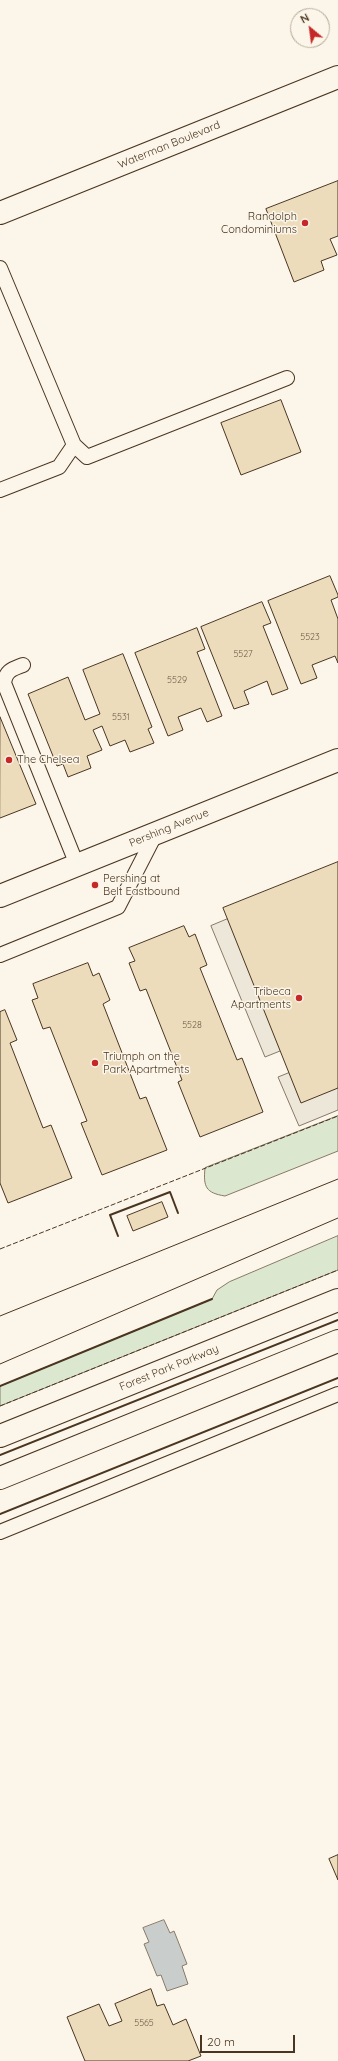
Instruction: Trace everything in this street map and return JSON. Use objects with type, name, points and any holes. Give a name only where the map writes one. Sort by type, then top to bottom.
[{"type":"street","name":"Waterman Boulevard","points":[[0,213],[338,77]]},
{"type":"street","name":"Pershing Avenue","points":[[0,896],[338,760]]},
{"type":"street","name":"Forest Park Parkway","points":[[0,1436],[338,1300]]},
{"type":"street","points":[[0,1478],[338,1342]]},
{"type":"lane","points":[[0,268],[74,445],[87,457],[287,378]]},
{"type":"lane","points":[[0,490],[59,467],[74,445]]},
{"type":"lane","points":[[23,665],[10,670],[5,675],[4,683],[77,865]]},
{"type":"lane","points":[[0,955],[118,907],[156,833]]},
{"type":"lane","points":[[0,1532],[338,1394]]},
{"type":"green space","points":[[338,1116],[338,1151],[225,1196],[214,1193],[207,1188],[205,1184],[205,1168]]},
{"type":"green space","points":[[338,1236],[338,1270],[0,1406],[0,1386],[212,1299],[217,1290],[229,1282]]},
{"type":"shaded area","name":"Tribeca Apartments","points":[[338,873],[338,1110],[299,1126],[278,1077],[303,1067],[295,1045],[265,1057],[211,926]]},
{"type":"shaded area","points":[[164,1920],[170,1933],[174,1931],[187,1964],[182,1966],[188,1984],[167,1991],[161,1975],[157,1976],[144,1944],[149,1942],[143,1928]]},
{"type":"building","name":"Randolph Condominiums","points":[[338,181],[338,236],[330,239],[337,255],[321,261],[324,270],[294,282],[266,209]]},
{"type":"building","points":[[281,400],[301,452],[241,475],[221,423]]},
{"type":"building","points":[[330,576],[338,595],[338,597],[331,600],[338,619],[338,663],[335,656],[312,665],[317,678],[301,684],[268,601]]},
{"type":"building","points":[[262,602],[271,623],[263,626],[288,689],[272,695],[267,681],[244,691],[249,704],[234,709],[201,627]]},
{"type":"building","points":[[197,628],[205,649],[197,652],[222,716],[207,722],[201,708],[178,717],[183,730],[168,736],[135,653]]},
{"type":"building","points":[[123,654],[152,727],[148,729],[154,743],[130,752],[125,740],[110,746],[102,726],[93,730],[102,750],[87,756],[91,768],[68,777],[63,764],[57,766],[28,694],[68,677],[85,720],[100,714],[83,670]]},
{"type":"building","name":"The Chelsea","points":[[0,717],[36,804],[0,818]]},
{"type":"building","name":"Tribeca Apartments","points":[[338,862],[338,1088],[301,1103],[223,908]]},
{"type":"building","name":"Triumph on the Park Apartments","points":[[184,926],[189,937],[195,934],[207,965],[200,968],[237,1060],[242,1058],[263,1112],[200,1137],[178,1082],[182,1080],[146,989],[140,991],[129,963],[135,961],[129,948]]},
{"type":"building","name":"Triumph on the Park Apartments","points":[[88,963],[93,976],[99,973],[110,1000],[103,1004],[140,1099],[146,1097],[167,1150],[102,1175],[81,1123],[87,1121],[50,1027],[43,1029],[32,1000],[38,998],[33,984]]},
{"type":"building","points":[[5,1010],[17,1040],[10,1043],[43,1128],[51,1125],[72,1178],[8,1203],[0,1183],[0,1012]]},
{"type":"building","points":[[162,1202],[168,1217],[133,1231],[127,1216]]},
{"type":"building","points":[[338,1855],[338,1880],[329,1859]]},
{"type":"building","points":[[151,1989],[157,2006],[164,2004],[173,2025],[186,2019],[201,2056],[188,2061],[85,2061],[67,2017],[99,2004],[109,2026],[122,2021],[115,2004]]},
{"type":"tram line","points":[[0,1316],[338,1179]]},
{"type":"tram line","points":[[0,1364],[338,1218]]},
{"type":"fence","points":[[0,1249],[338,1116]]},
{"type":"fence","points":[[0,1406],[338,1270]]},
{"type":"wall","points":[[118,1236],[110,1215],[170,1192],[178,1213]]},
{"type":"wall","points":[[0,1386],[212,1299]]},
{"type":"wall","points":[[0,1455],[338,1320]]},
{"type":"wall","points":[[0,1514],[338,1378]]},
{"type":"place","name":"Randolph Condominiums","points":[[305,223]]},
{"type":"place","name":"The Chelsea","points":[[9,760]]},
{"type":"place","name":"Pershing at Belt Eastbound","points":[[95,885]]},
{"type":"place","name":"Tribeca Apartments","points":[[299,998]]},
{"type":"place","name":"Triumph on the Park Apartments","points":[[95,1063]]}]
